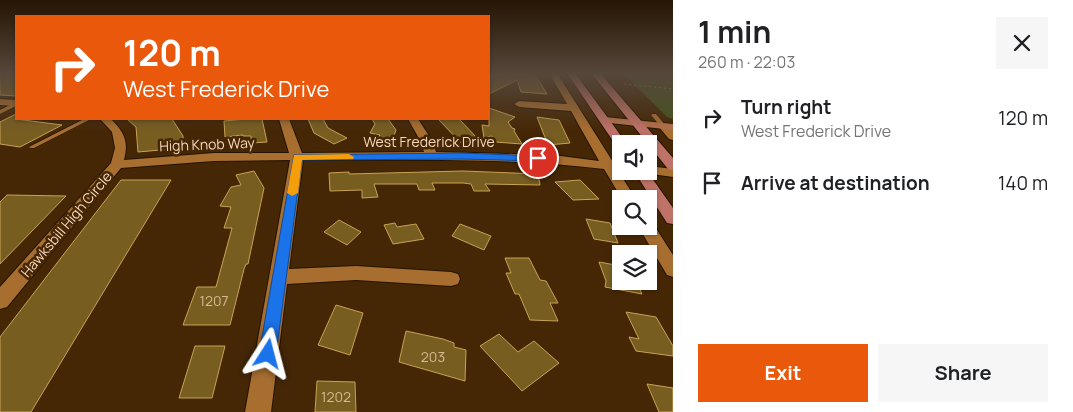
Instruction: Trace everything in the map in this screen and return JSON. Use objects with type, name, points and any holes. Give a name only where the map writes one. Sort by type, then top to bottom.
[{"type":"main road","points":[[585,92],[615,135]]},
{"type":"main road","points":[[612,92],[673,166]]},
{"type":"main road","points":[[646,180],[673,219]]},
{"type":"street","points":[[565,92],[623,190]]},
{"type":"street","points":[[0,102],[15,104]]},
{"type":"street","points":[[520,104],[575,108]]},
{"type":"street","name":"Hawksbill High Circle","points":[[0,301],[117,164],[121,148],[117,131],[106,120]]},
{"type":"street","points":[[258,412],[297,157],[284,120]]},
{"type":"street","points":[[414,120],[427,142],[431,156]]},
{"type":"street","points":[[605,120],[668,126],[673,137]]},
{"type":"street","name":"High Knob Way","points":[[117,164],[214,157],[297,157]]},
{"type":"street","name":"West Frederick Drive","points":[[297,157],[522,157],[612,166]]},
{"type":"street","points":[[657,171],[673,173]]},
{"type":"street","points":[[652,235],[673,270]]},
{"type":"street","points":[[280,277],[356,273],[451,278]]},
{"type":"lane","points":[[0,112],[15,104]]},
{"type":"lane","points":[[654,116],[668,126]]},
{"type":"lane","points":[[32,147],[86,120]]},
{"type":"green space","points":[[642,92],[673,92],[673,119],[667,117]]},
{"type":"building","points":[[0,92],[15,92],[15,96],[0,95]]},
{"type":"building","points":[[524,92],[546,92],[547,94]]},
{"type":"building","points":[[490,108],[515,117],[508,122],[515,129],[514,131],[522,144],[495,142],[492,136],[484,138],[482,125],[489,126]]},
{"type":"building","points":[[15,114],[15,120],[62,125],[20,147],[0,144],[0,122]]},
{"type":"building","points":[[537,117],[559,120],[570,143],[548,145]]},
{"type":"building","points":[[128,120],[173,120],[183,136],[183,148],[138,152],[136,127]]},
{"type":"building","points":[[262,120],[267,142],[251,143],[251,136],[243,135],[225,137],[224,121]]},
{"type":"building","points":[[308,120],[324,120],[328,128],[347,138],[334,144],[314,133]]},
{"type":"building","points":[[373,120],[389,120],[396,130],[391,144],[376,141],[380,135],[370,133],[375,124]]},
{"type":"building","points":[[439,120],[460,120],[478,139],[461,143]]},
{"type":"building","points":[[254,171],[264,188],[248,264],[246,264],[244,269],[230,325],[183,325],[197,287],[216,287],[232,228],[224,228],[231,207],[220,206],[231,187],[241,185],[236,175]]},
{"type":"building","points":[[463,171],[538,174],[540,185],[485,184],[490,191],[474,191],[471,184],[463,183],[432,183],[435,190],[419,190],[417,184],[374,184],[378,197],[362,198],[362,190],[330,191],[329,173]]},
{"type":"building","points":[[121,180],[171,180],[31,412],[0,412],[0,337]]},
{"type":"building","points":[[580,180],[599,199],[573,200],[555,182]]},
{"type":"building","points":[[7,195],[66,196],[0,264],[0,202]]},
{"type":"building","points":[[586,219],[610,223],[612,235],[615,235],[618,243],[594,239]]},
{"type":"building","points":[[339,220],[361,232],[347,245],[324,232]]},
{"type":"building","points":[[395,223],[397,227],[416,224],[424,239],[393,244],[384,225]]},
{"type":"building","points":[[460,224],[491,236],[484,250],[452,236]]},
{"type":"building","points":[[505,258],[529,258],[540,280],[546,281],[558,303],[550,303],[558,321],[530,320],[519,294],[515,294],[506,273],[511,273]]},
{"type":"building","points":[[599,262],[612,264],[612,288],[605,287],[606,281]]},
{"type":"building","points":[[621,290],[640,290],[642,294]]},
{"type":"building","points":[[336,305],[363,313],[350,355],[318,345]]},
{"type":"building","points":[[626,312],[656,317],[673,346],[673,356],[636,351],[629,337],[639,339]]},
{"type":"building","points":[[406,331],[443,339],[454,343],[454,347],[466,350],[465,381],[399,362]]},
{"type":"building","points":[[499,334],[518,352],[534,341],[559,363],[522,391],[480,346]]},
{"type":"building","points":[[195,346],[225,346],[212,398],[179,398]]},
{"type":"building","points":[[317,381],[355,382],[356,412],[315,412]]},
{"type":"building","points":[[647,384],[673,388],[673,412],[659,412]]},
{"type":"slow traffic","points":[[292,193],[297,157],[349,157]]},
{"type":"route","points":[[268,354],[297,157],[462,156],[538,158]]}]
